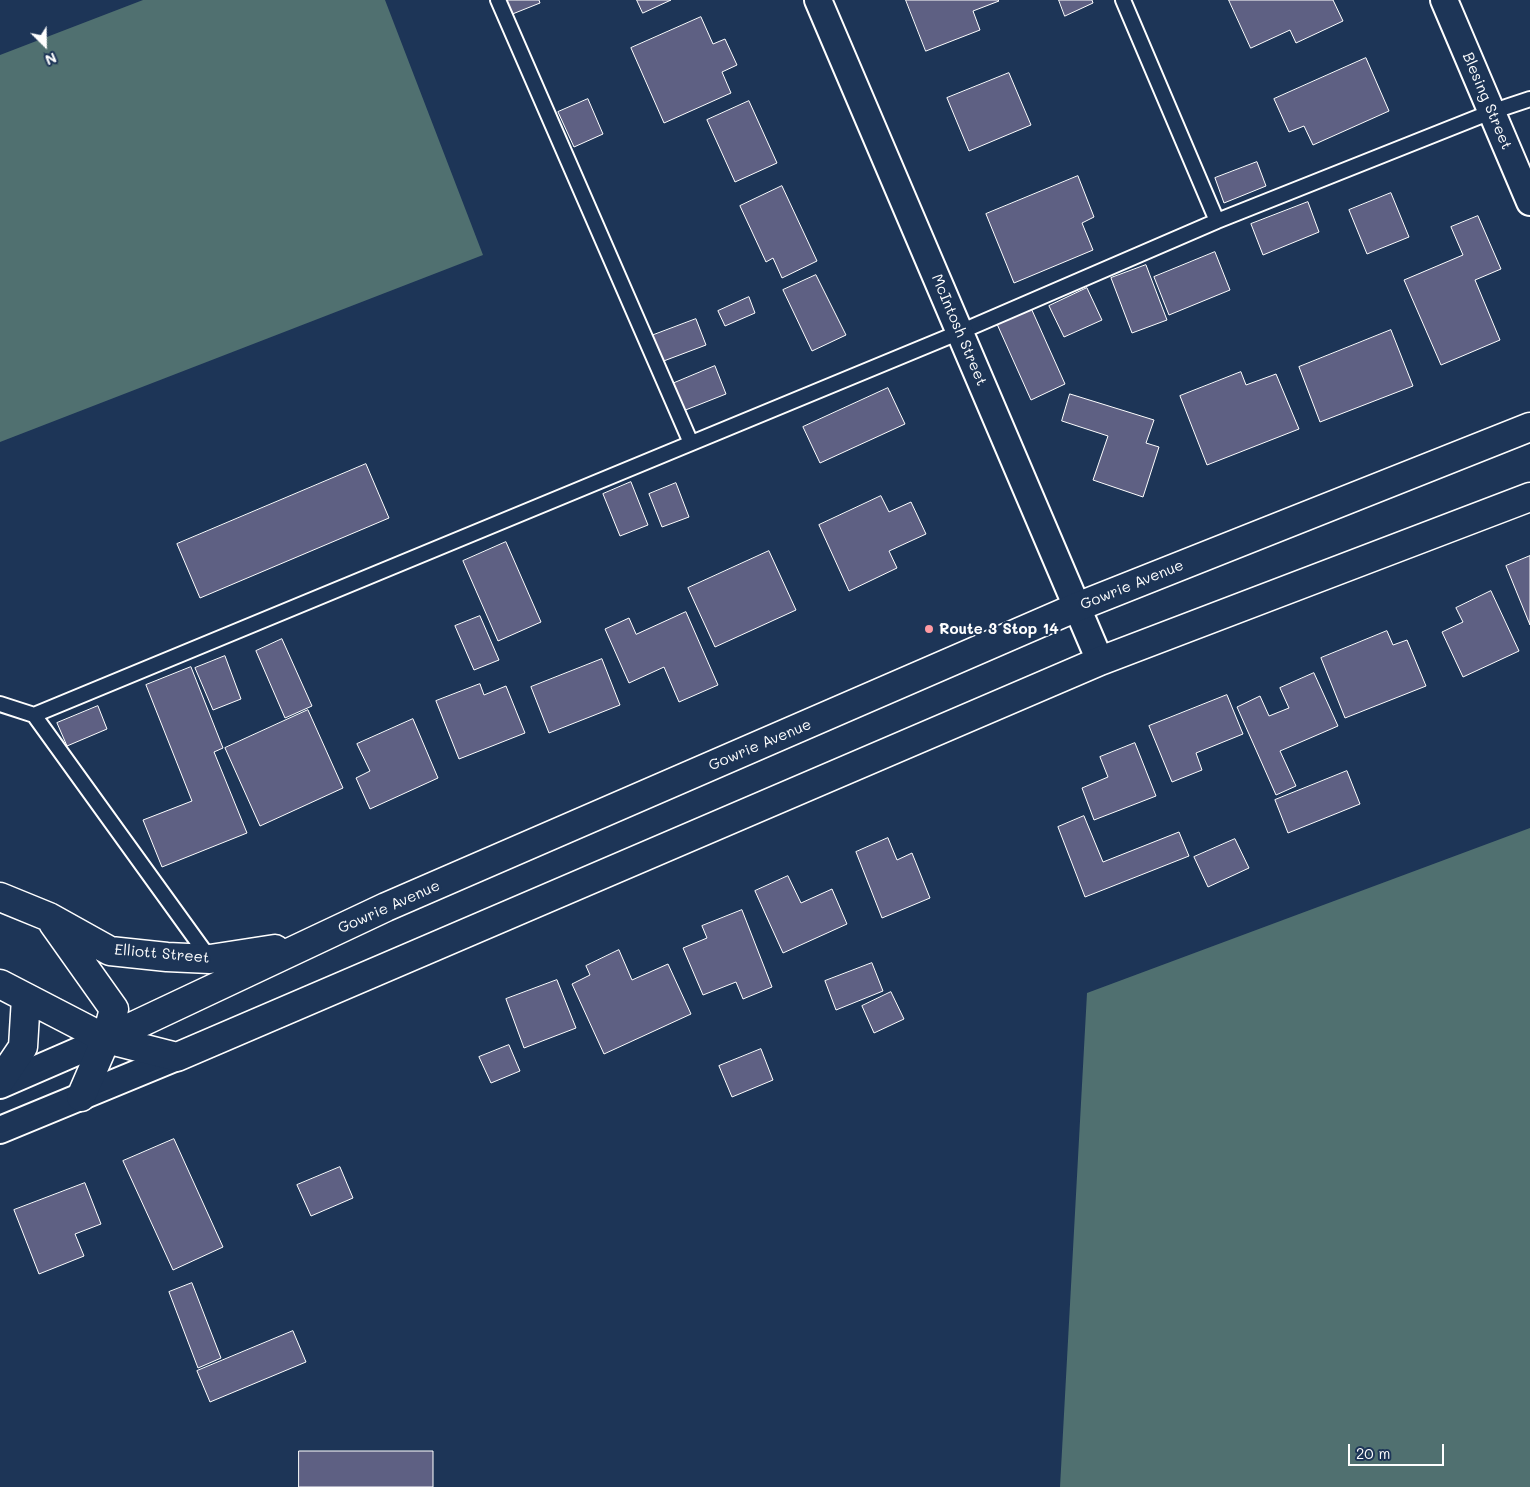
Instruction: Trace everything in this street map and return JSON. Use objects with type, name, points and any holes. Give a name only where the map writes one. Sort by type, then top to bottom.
[{"type":"street","name":"McIntosh Street","points":[[818,0],[1100,661]]},
{"type":"street","name":"Blesing Street","points":[[1444,0],[1530,202]]},
{"type":"street","name":"Gowrie Avenue","points":[[0,1085],[106,1039],[404,899],[1077,607],[1530,427]]},
{"type":"street","points":[[0,1130],[1100,661],[1530,496]]},
{"type":"street","name":"Elliott Street","points":[[0,897],[49,917],[110,951],[210,959],[306,945]]},
{"type":"street","points":[[49,917],[114,1008],[106,1039],[81,1097]]},
{"type":"street","points":[[0,984],[106,1039],[177,1056]]},
{"type":"street","points":[[0,1081],[23,1047],[26,998]]},
{"type":"lane","points":[[498,0],[691,443]]},
{"type":"lane","points":[[1123,0],[1217,221]]},
{"type":"lane","points":[[34,715],[960,332],[1217,221],[1491,112],[1530,99]]},
{"type":"lane","points":[[0,704],[34,715],[210,959]]},
{"type":"green space","points":[[143,0],[385,0],[483,255],[0,442],[0,55]]},
{"type":"green space","points":[[1530,828],[1530,1487],[1060,1487],[1087,993]]},
{"type":"building","points":[[504,0],[539,0],[540,3],[510,15]]},
{"type":"building","points":[[637,0],[671,0],[643,13]]},
{"type":"building","points":[[906,0],[999,1],[973,11],[980,30],[926,51]]},
{"type":"building","points":[[1059,0],[1092,0],[1093,3],[1065,16]]},
{"type":"building","points":[[1229,0],[1333,0],[1343,21],[1296,43],[1290,30],[1251,48]]},
{"type":"building","points":[[701,17],[713,44],[725,39],[737,65],[722,72],[731,93],[664,123],[631,48]]},
{"type":"building","points":[[1366,58],[1389,111],[1313,145],[1304,126],[1289,132],[1274,99]]},
{"type":"building","points":[[1009,73],[1031,125],[969,151],[947,98]]},
{"type":"building","points":[[588,99],[603,134],[574,147],[558,112]]},
{"type":"building","points":[[749,101],[777,163],[735,182],[707,120]]},
{"type":"building","points":[[1257,162],[1266,186],[1224,203],[1215,178]]},
{"type":"building","points":[[1078,176],[1094,217],[1082,223],[1093,250],[1014,283],[986,214]]},
{"type":"building","points":[[782,186],[817,261],[782,278],[773,258],[766,262],[740,206]]},
{"type":"building","points":[[1391,193],[1409,237],[1367,254],[1349,210]]},
{"type":"building","points":[[1308,202],[1319,232],[1263,255],[1251,224]]},
{"type":"building","points":[[1478,216],[1501,269],[1475,280],[1500,340],[1441,365],[1404,280],[1463,255],[1451,227]]},
{"type":"building","points":[[1215,252],[1230,290],[1169,315],[1154,277]]},
{"type":"building","points":[[1146,265],[1167,320],[1132,333],[1111,278]]},
{"type":"building","points":[[816,275],[846,335],[812,351],[783,290]]},
{"type":"building","points":[[1087,288],[1102,320],[1064,337],[1049,306]]},
{"type":"building","points":[[749,297],[755,313],[725,326],[718,311]]},
{"type":"building","points":[[1031,308],[1065,384],[1031,400],[997,324]]},
{"type":"building","points":[[696,319],[706,345],[661,362],[651,336]]},
{"type":"building","points":[[1391,330],[1413,386],[1320,422],[1299,367]]},
{"type":"building","points":[[715,366],[726,394],[683,411],[672,384]]},
{"type":"building","points":[[1241,372],[1246,385],[1276,374],[1299,429],[1207,465],[1180,396]]},
{"type":"building","points":[[888,388],[905,424],[820,463],[803,427]]},
{"type":"building","points":[[1070,394],[1154,420],[1146,443],[1159,447],[1143,497],[1093,480],[1108,436],[1062,421]]},
{"type":"building","points":[[366,464],[389,518],[200,598],[177,544]]},
{"type":"building","points":[[631,482],[648,525],[620,536],[603,494]]},
{"type":"building","points":[[676,483],[689,517],[662,527],[649,494]]},
{"type":"building","points":[[881,496],[889,512],[911,502],[926,534],[889,551],[897,568],[849,591],[819,525]]},
{"type":"building","points":[[506,542],[541,622],[498,641],[463,561]]},
{"type":"building","points":[[769,551],[796,610],[715,647],[688,588]]},
{"type":"building","points":[[1530,556],[1530,625],[1506,566]]},
{"type":"building","points":[[1491,591],[1519,651],[1463,677],[1442,632],[1463,622],[1456,608]]},
{"type":"building","points":[[686,612],[718,685],[679,702],[664,667],[629,683],[605,629],[629,618],[636,634]]},
{"type":"building","points":[[480,616],[499,660],[474,670],[455,626]]},
{"type":"building","points":[[1387,631],[1393,645],[1407,640],[1426,686],[1345,718],[1321,658]]},
{"type":"building","points":[[282,639],[312,706],[285,718],[256,651]]},
{"type":"building","points":[[225,656],[241,699],[213,710],[195,668]]},
{"type":"building","points":[[602,659],[620,705],[549,733],[531,687]]},
{"type":"building","points":[[191,667],[223,748],[214,752],[247,833],[162,867],[143,820],[192,801],[146,685]]},
{"type":"building","points":[[1314,673],[1338,726],[1280,751],[1296,786],[1276,795],[1237,707],[1260,696],[1269,716],[1289,708],[1280,688]]},
{"type":"building","points":[[480,684],[484,695],[506,686],[525,733],[459,759],[436,701]]},
{"type":"building","points":[[1227,695],[1243,734],[1196,753],[1202,770],[1172,782],[1149,726]]},
{"type":"building","points":[[98,706],[107,729],[67,746],[57,723]]},
{"type":"building","points":[[308,710],[343,788],[260,826],[225,748]]},
{"type":"building","points":[[413,719],[438,778],[370,809],[356,778],[370,771],[357,744]]},
{"type":"building","points":[[1135,743],[1156,796],[1094,820],[1082,788],[1108,777],[1100,757]]},
{"type":"building","points":[[1347,771],[1360,804],[1288,833],[1275,800]]},
{"type":"building","points":[[1084,816],[1103,862],[1179,832],[1189,856],[1085,897],[1058,827]]},
{"type":"building","points":[[888,838],[897,860],[912,853],[930,898],[882,918],[856,852]]},
{"type":"building","points":[[1235,839],[1249,868],[1208,887],[1194,857]]},
{"type":"building","points":[[788,876],[801,903],[832,889],[847,924],[783,953],[755,891]]},
{"type":"building","points":[[742,910],[772,987],[743,999],[736,982],[703,995],[683,948],[707,938],[702,926]]},
{"type":"building","points":[[619,950],[632,980],[668,964],[691,1014],[604,1054],[572,984],[590,975],[586,966]]},
{"type":"building","points":[[872,963],[883,991],[836,1010],[825,981]]},
{"type":"building","points":[[557,980],[576,1028],[524,1048],[506,999]]},
{"type":"building","points":[[891,992],[904,1019],[874,1033],[862,1006]]},
{"type":"building","points":[[509,1045],[520,1071],[491,1083],[479,1057]]},
{"type":"building","points":[[761,1049],[773,1080],[732,1097],[719,1066]]},
{"type":"building","points":[[174,1139],[223,1247],[173,1270],[123,1161]]},
{"type":"building","points":[[340,1167],[353,1198],[311,1216],[297,1185]]},
{"type":"building","points":[[85,1183],[101,1224],[75,1234],[84,1256],[39,1274],[14,1210]]},
{"type":"building","points":[[192,1283],[221,1358],[198,1368],[169,1292]]},
{"type":"building","points":[[293,1331],[306,1362],[210,1402],[197,1371]]},
{"type":"building","points":[[299,1451],[433,1451],[433,1487],[299,1487]]},
{"type":"place","name":"Route 3 Stop 14","points":[[929,629]]}]
